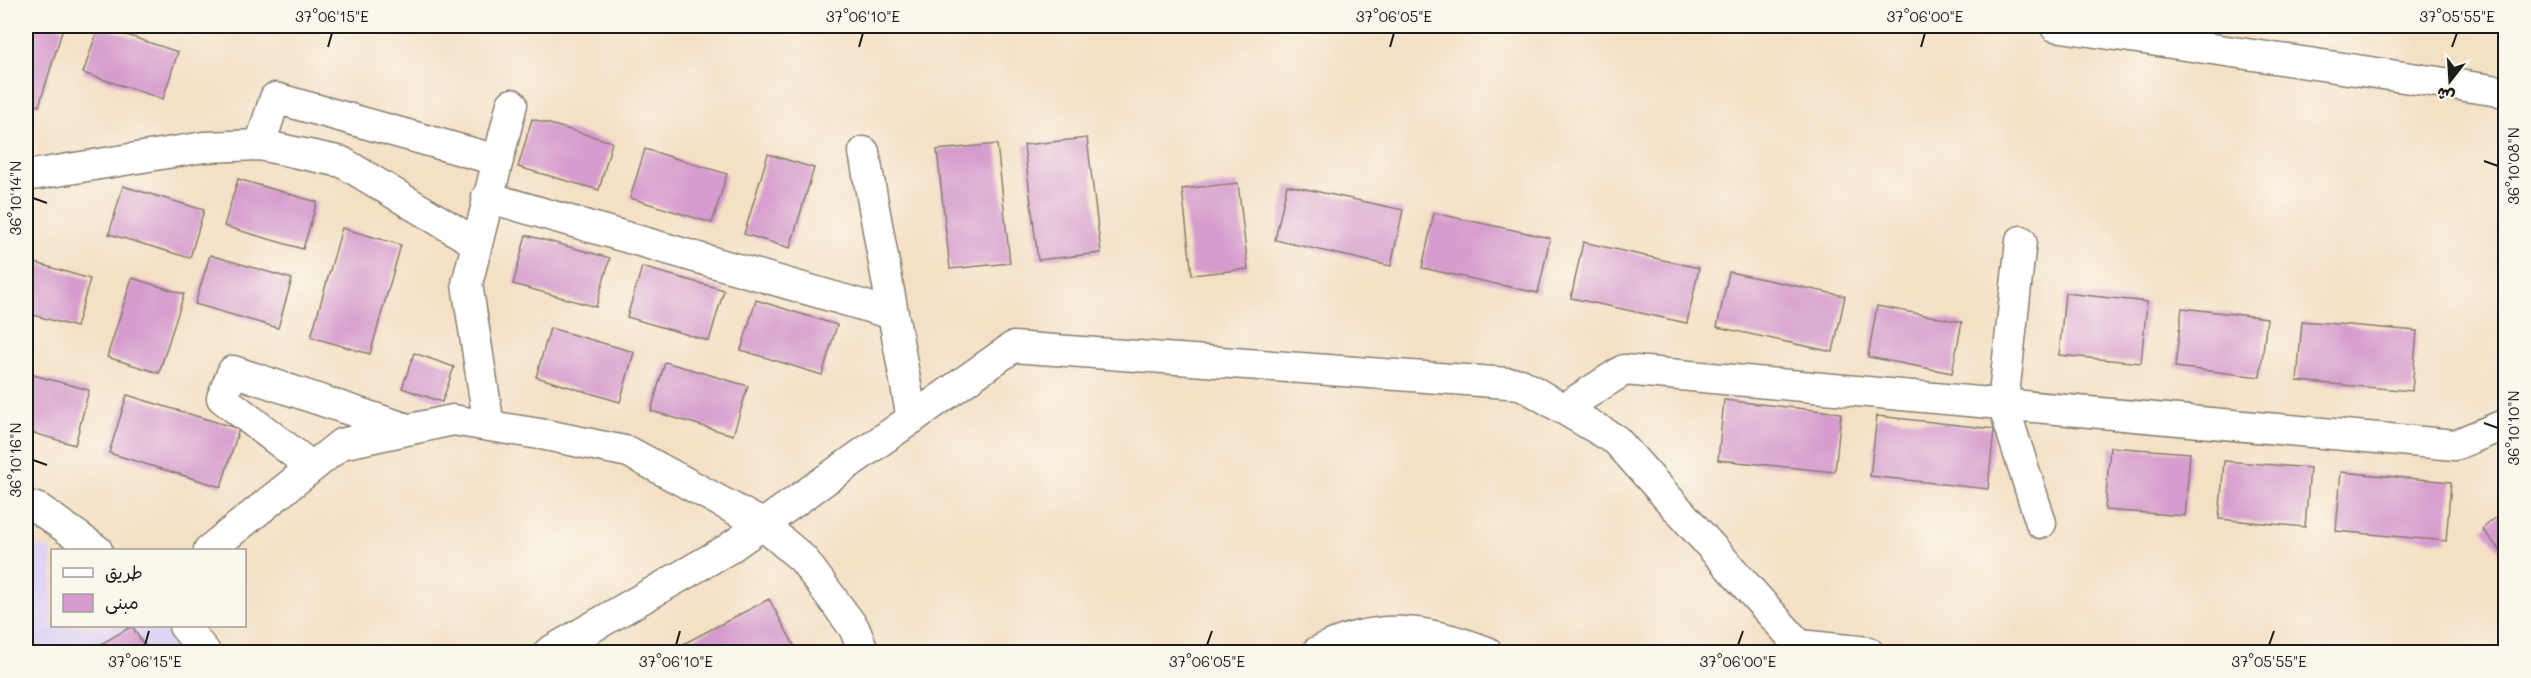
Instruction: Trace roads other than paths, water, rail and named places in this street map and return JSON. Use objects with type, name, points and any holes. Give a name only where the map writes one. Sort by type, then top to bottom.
[{"type":"street","points":[[2055,26],[2505,92]]},
{"type":"street","points":[[260,145],[275,98],[497,160]]},
{"type":"street","points":[[489,426],[467,284],[487,197],[513,104]]},
{"type":"street","points":[[26,176],[204,147],[260,145],[342,162],[476,243]]},
{"type":"street","points":[[864,152],[912,419]]},
{"type":"street","points":[[487,197],[893,314]]},
{"type":"street","points":[[2021,241],[2003,404],[2041,523]]},
{"type":"street","points":[[549,652],[728,549],[1013,347],[1521,384],[1616,440],[1796,649],[1868,652]]},
{"type":"street","points":[[1563,409],[1624,370],[2455,445],[2505,424]]},
{"type":"street","points":[[312,467],[222,398],[233,371],[410,430]]},
{"type":"street","points":[[210,549],[341,444],[453,420],[546,435],[629,452],[762,524],[803,559],[854,628],[864,652]]},
{"type":"street","points":[[26,506],[39,509],[96,549]]},
{"type":"street","points":[[185,627],[205,652]]},
{"type":"street","points":[[1317,652],[1341,640],[1382,632],[1424,632],[1487,652]]}]
